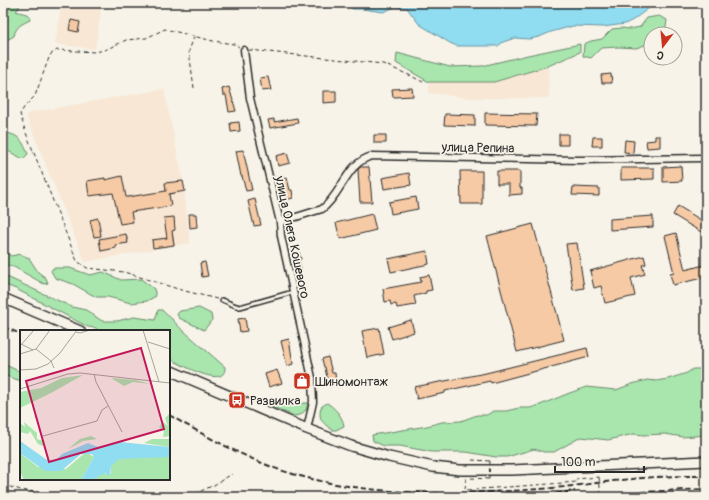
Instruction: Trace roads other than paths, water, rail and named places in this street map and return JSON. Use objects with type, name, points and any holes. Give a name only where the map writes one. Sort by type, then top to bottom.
[{"type":"main road","points":[[3,298],[78,330]]},
{"type":"main road","points":[[170,370],[307,429],[351,446],[389,457],[433,467],[460,470],[526,470],[706,460]]},
{"type":"street","name":"улица Олега Кошевого","points":[[244,50],[250,98],[280,222],[281,236],[312,378],[313,402],[307,429]]},
{"type":"street","name":"улица Репина","points":[[280,222],[322,209],[334,196],[355,165],[364,158],[372,156],[580,160],[702,158]]},
{"type":"lane","points":[[222,300],[240,307],[293,292]]},
{"type":"water","points":[[289,3],[658,3],[625,24],[603,27],[573,26],[539,37],[529,39],[515,38],[503,42],[498,46],[457,46],[419,24],[407,8],[395,7],[383,12],[353,9],[343,5],[308,8]]},
{"type":"railway","points":[[3,327],[20,334]]},
{"type":"railway","points":[[170,416],[237,452],[280,470],[315,480],[386,491],[421,493],[493,492],[564,487],[651,477],[706,476]]},
{"type":"railway","points":[[605,497],[643,492],[706,489]]},
{"type":"railway","points":[[529,497],[575,491]]},
{"type":"place","name":"Шиномонтаж","points":[[302,381]]},
{"type":"place","name":"Развилка","points":[[237,400]]}]
